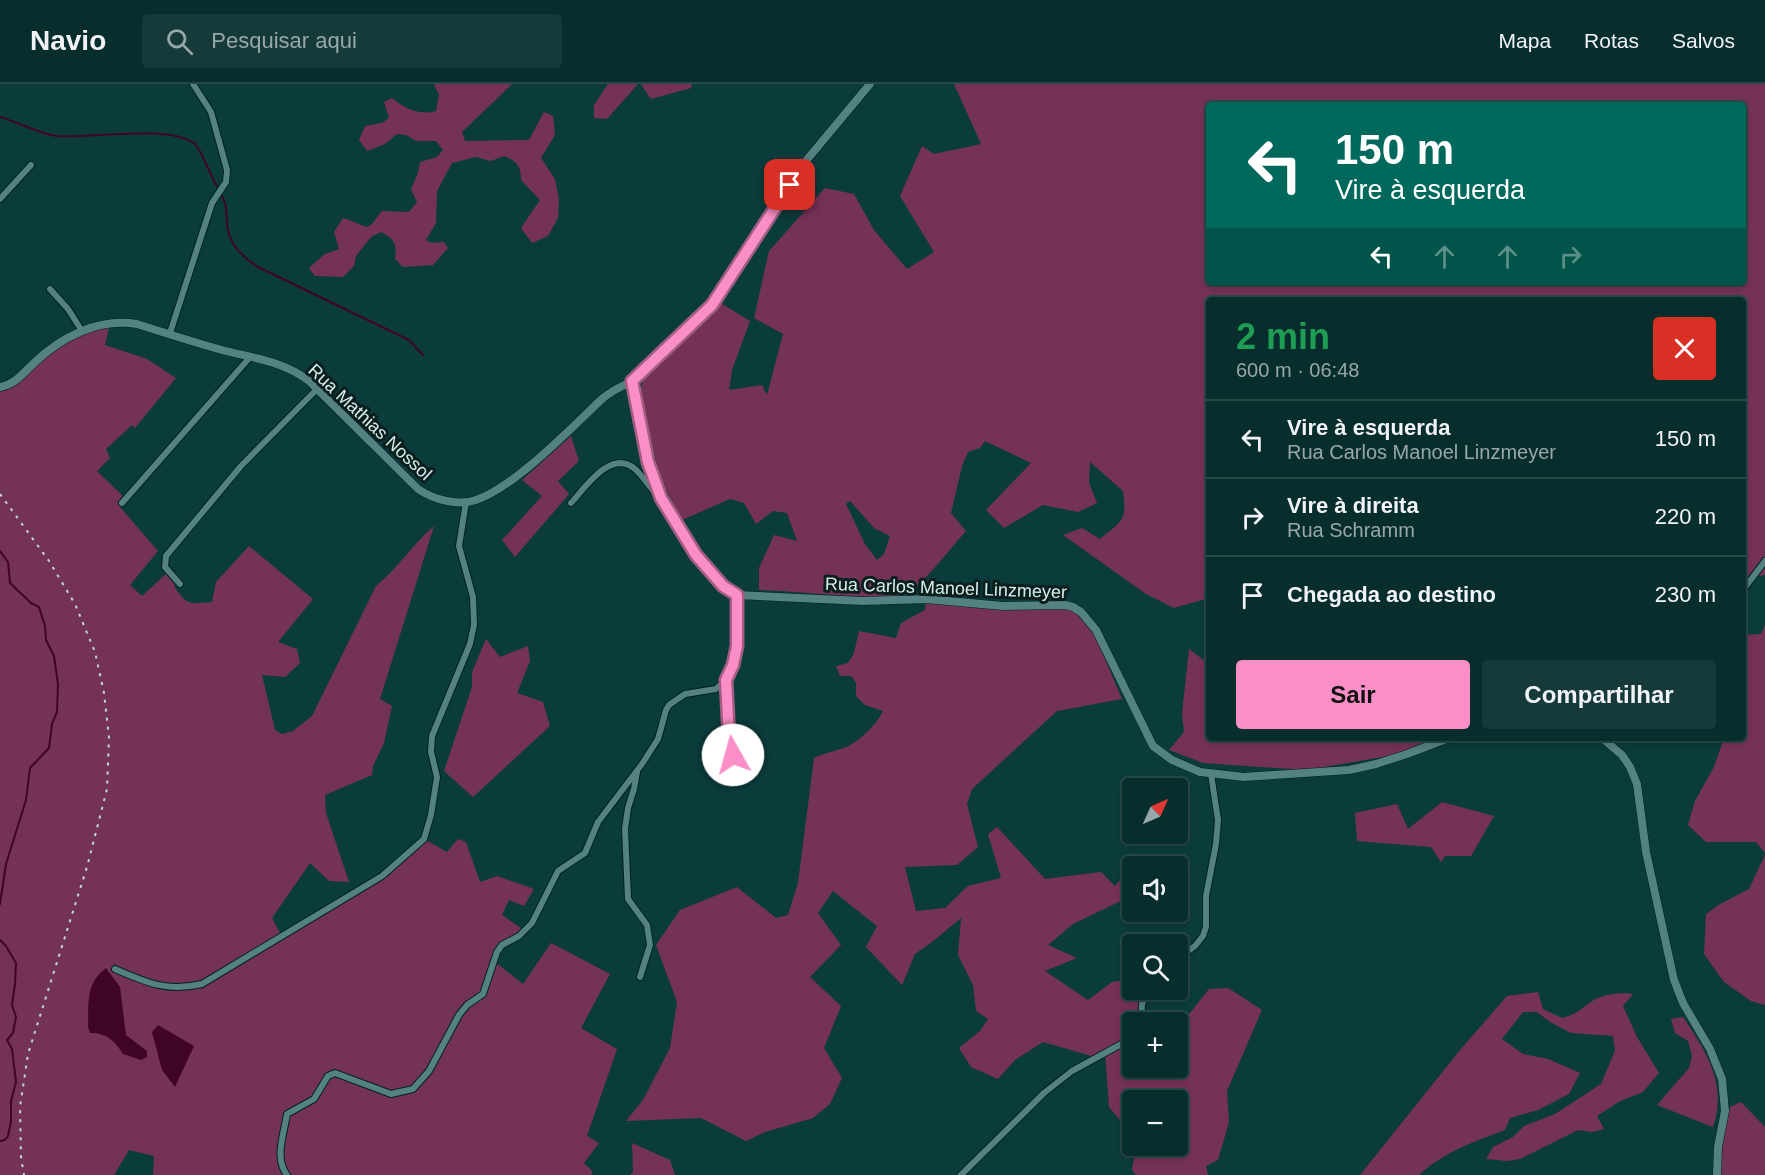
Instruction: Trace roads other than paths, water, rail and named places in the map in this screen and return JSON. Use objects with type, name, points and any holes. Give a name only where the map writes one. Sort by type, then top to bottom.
[{"type":"street","points":[[170,333],[212,203],[226,182],[228,170],[211,112],[193,84]]},
{"type":"street","name":"Rua Mathias Nossol","points":[[0,387],[11,384],[46,352],[66,338],[82,331],[122,322],[170,333],[221,350],[251,356],[296,372],[317,389],[418,489],[442,500],[466,502],[476,500],[502,487],[603,398],[632,381],[712,305],[805,162],[870,84]]},
{"type":"street","points":[[0,199],[31,165]]},
{"type":"street","points":[[51,290],[68,309],[82,331]]},
{"type":"street","points":[[122,503],[251,356]]},
{"type":"street","points":[[632,381],[648,462],[661,498]]},
{"type":"street","points":[[180,584],[165,567],[166,556],[240,466],[317,389]]},
{"type":"street","points":[[287,1175],[282,1169],[280,1156],[287,1114],[314,1099],[328,1076],[335,1073],[391,1094],[412,1089],[429,1071],[459,1015],[467,1005],[483,994],[497,952],[502,945],[519,936],[532,923],[558,871],[585,853],[598,822],[637,771],[661,734],[669,705],[685,694],[716,689],[726,680],[733,665],[737,646],[737,595],[723,586],[696,555],[661,498],[632,467],[614,463],[603,469],[571,503]]},
{"type":"street","points":[[115,969],[149,984],[170,988],[202,984],[382,876],[424,839],[431,815],[437,777],[431,752],[432,736],[470,644],[474,625],[473,597],[459,546],[466,502]]},
{"type":"street","points":[[1746,586],[1765,561]]},
{"type":"street","name":"Rua Carlos Manoel Linzmeyer","points":[[737,595],[863,601],[926,599],[1003,606],[1074,607],[1086,616],[1096,630],[1152,746],[1172,760],[1200,772],[1244,777],[1349,770],[1407,754],[1441,741]]},
{"type":"street","points":[[726,680],[730,745],[737,768],[745,776]]},
{"type":"street","points":[[1606,741],[1622,755],[1637,784],[1644,845],[1674,980],[1683,1003],[1710,1049],[1722,1079],[1725,1110],[1718,1147],[1717,1175]]},
{"type":"street","points":[[637,771],[625,829],[628,899],[647,925],[650,945],[640,977]]},
{"type":"street","points":[[1188,951],[1195,946],[1206,927],[1206,896],[1218,820],[1211,774]]},
{"type":"street","points":[[961,1175],[1044,1093],[1072,1071],[1122,1044]]},
{"type":"waterway","points":[[0,117],[57,136],[148,133],[182,137],[197,146],[218,188]]},
{"type":"waterway","points":[[221,194],[232,242],[250,262],[409,340],[423,355]]},
{"type":"waterway","points":[[0,551],[8,562],[10,583],[31,603],[39,607],[45,626],[46,640],[54,656],[58,684],[57,712],[52,724],[49,748],[30,768],[26,800],[6,864],[0,904]]},
{"type":"waterway","points":[[0,940],[16,963],[12,1005],[16,1017],[13,1033],[7,1040],[12,1049],[16,1082],[11,1101],[8,1136],[5,1140],[0,1141]]},
{"type":"railway","points":[[0,494],[49,561],[75,604],[95,652],[104,693],[109,738],[107,789],[87,867],[28,1054],[20,1107],[21,1157],[24,1175]]}]
